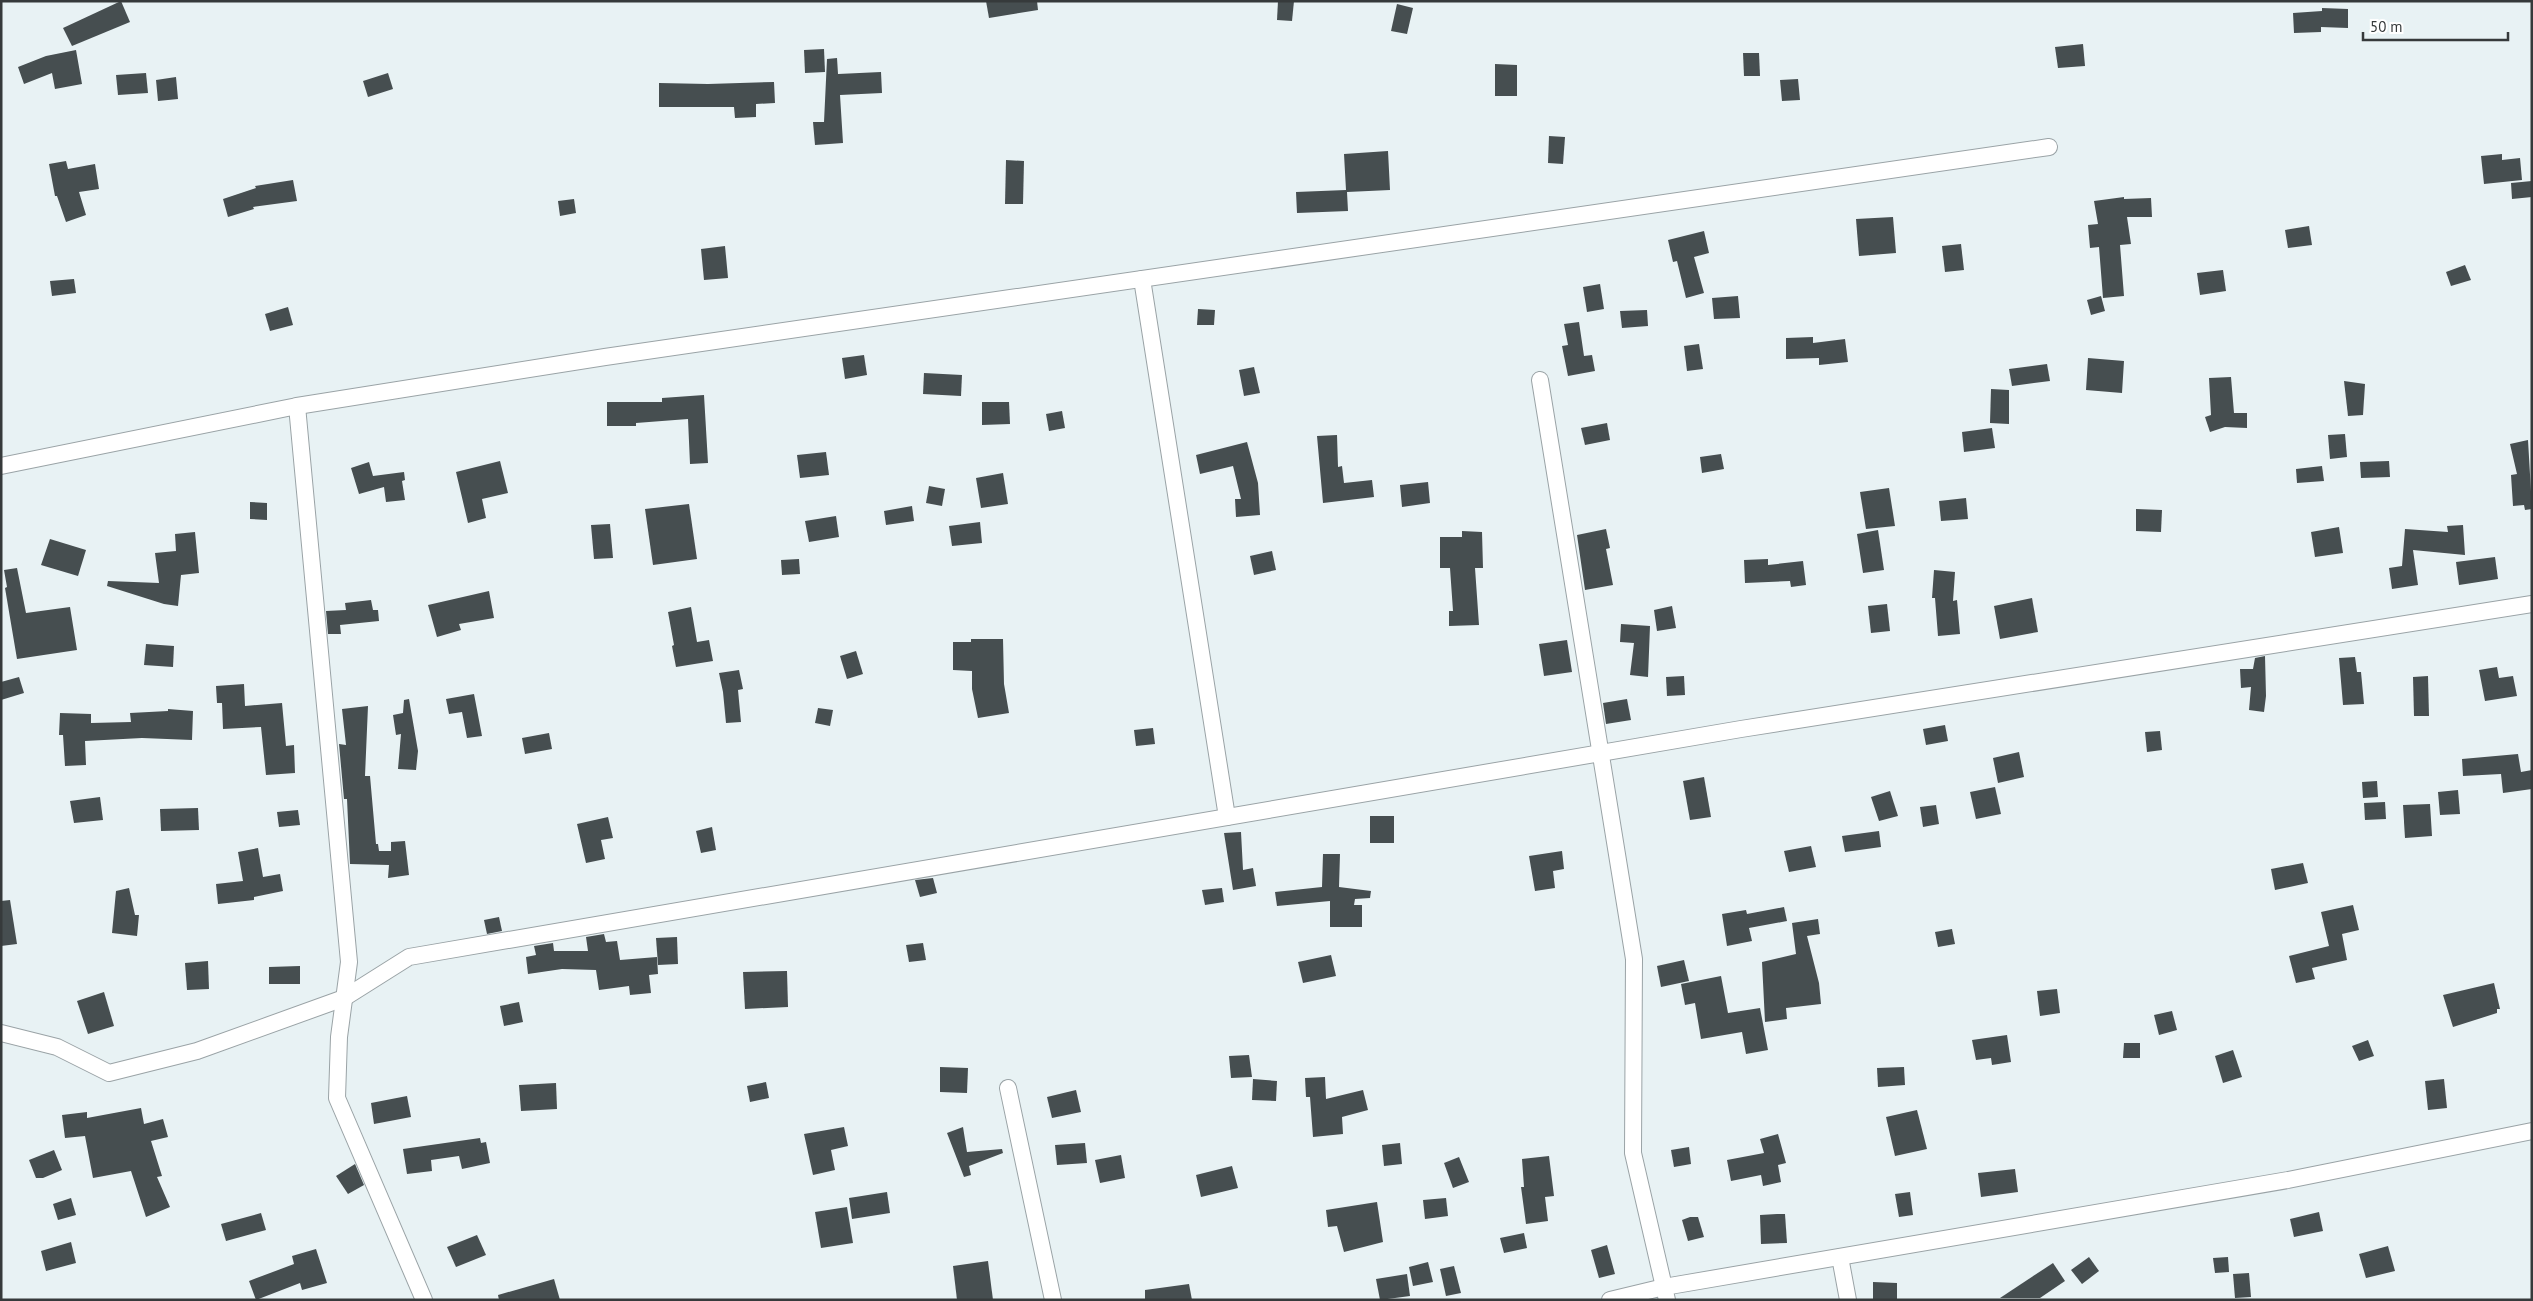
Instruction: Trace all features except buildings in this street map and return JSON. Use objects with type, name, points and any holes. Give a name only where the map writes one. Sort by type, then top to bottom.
[{"type":"street","points":[[1,466],[296,406],[605,357],[2049,146]]},
{"type":"street","points":[[1142,279],[1227,817]]},
{"type":"street","points":[[1540,380],[1634,959],[1633,1154],[1665,1294]]},
{"type":"street","points":[[296,406],[349,962],[339,1037],[338,1098],[424,1300]]},
{"type":"street","points":[[1,1033],[57,1046],[109,1073],[197,1051],[344,998],[409,957],[1601,753],[2532,604]]},
{"type":"street","points":[[1008,1088],[1053,1300]]},
{"type":"street","points":[[1610,1300],[1665,1294],[1840,1257],[2288,1180],[2532,1131]]},
{"type":"street","points":[[1840,1257],[1848,1300]]}]
